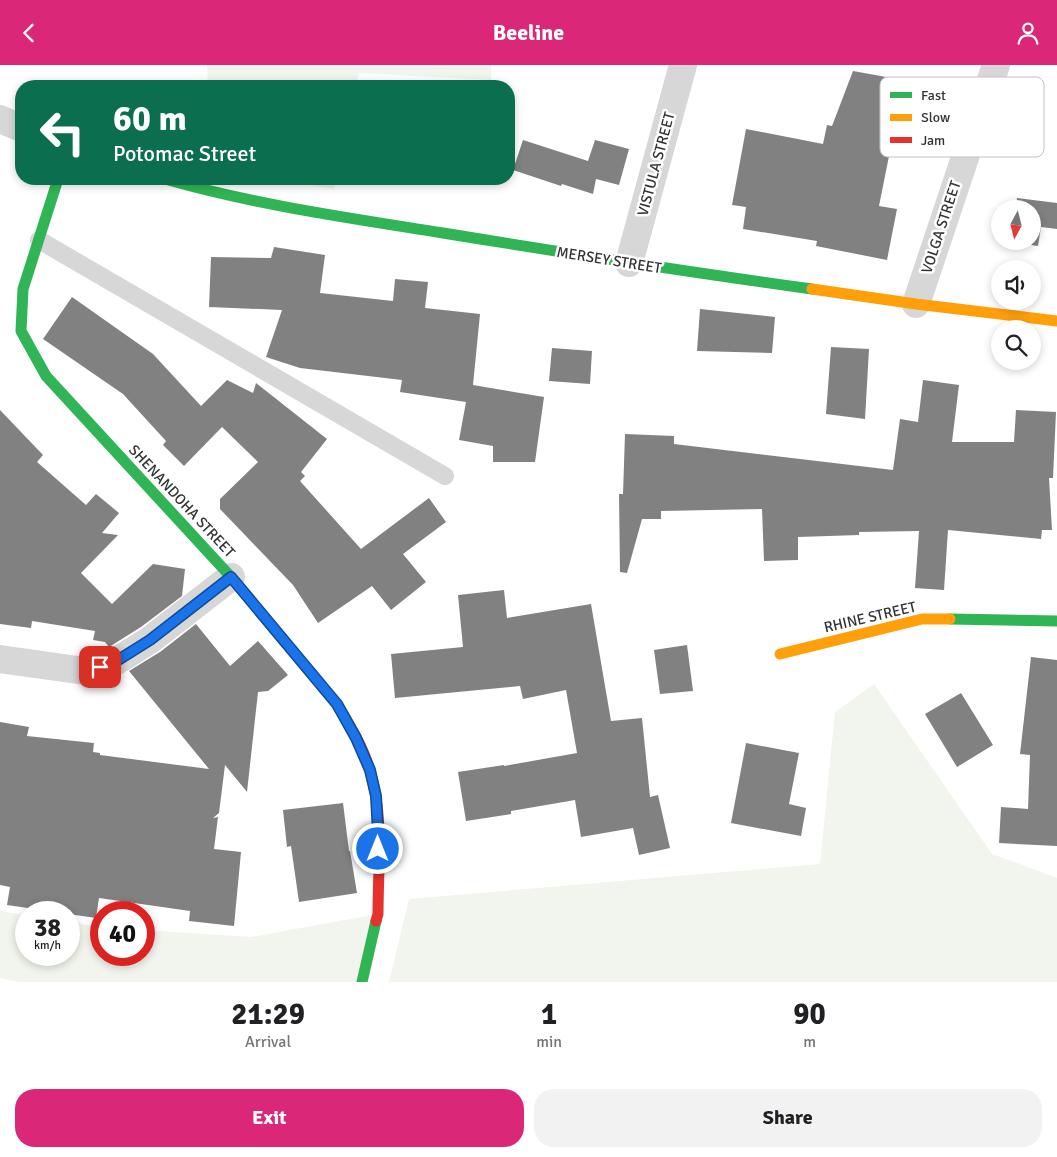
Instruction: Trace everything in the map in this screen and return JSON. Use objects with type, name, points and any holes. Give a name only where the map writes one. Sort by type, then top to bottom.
[{"type":"street","name":"VISTULA STREET","points":[[629,263],[683,65]]},
{"type":"street","name":"VOLGA STREET","points":[[992,77],[996,65]]},
{"type":"street","points":[[0,119],[15,125]]},
{"type":"street","name":"VOLGA STREET","points":[[916,305],[965,157]]},
{"type":"street","name":"SHENANDOHA STREET","points":[[56,185],[23,289],[21,331],[46,376],[231,577],[337,704],[356,738],[370,770],[376,796],[378,832],[378,914],[362,982]]},
{"type":"street","name":"MERSEY STREET","points":[[184,185],[210,193],[328,215],[629,263],[916,305],[1057,321]]},
{"type":"street","points":[[0,659],[85,671],[115,662],[150,640],[231,577]]},
{"type":"street","name":"RHINE STREET","points":[[780,653],[922,619],[1057,621]]},
{"type":"lane","points":[[39,240],[445,476]]},
{"type":"shaded area","points":[[207,65],[491,65],[491,80],[359,73],[357,80],[208,80]]},
{"type":"shaded area","points":[[312,185],[335,185],[334,189]]},
{"type":"shaded area","points":[[874,684],[992,854],[1057,878],[1057,982],[389,982],[409,899],[820,864],[835,712]]},
{"type":"shaded area","points":[[0,911],[15,913],[15,966],[80,966],[80,924],[90,925],[90,966],[155,966],[155,931],[251,937],[378,914],[362,982],[19,982],[0,978]]},
{"type":"building","points":[[853,71],[886,77],[880,77],[880,157],[889,157],[879,206],[897,209],[887,260],[816,246],[817,241],[743,229],[746,207],[732,205],[746,129],[823,144],[827,125],[832,126]]},
{"type":"building","points":[[523,140],[588,161],[595,140],[629,149],[619,185],[596,179],[593,194],[562,184],[561,186],[515,171],[515,164]]},
{"type":"building","points":[[1017,198],[1033,200],[1017,200]]},
{"type":"building","points":[[1041,201],[1057,203],[1057,229],[1041,227]]},
{"type":"building","points":[[274,247],[325,255],[320,293],[393,301],[395,279],[428,282],[425,308],[480,314],[473,385],[544,397],[535,462],[493,462],[493,446],[459,440],[466,402],[400,392],[402,380],[300,368],[266,357],[282,310],[209,307],[211,257],[271,258]]},
{"type":"building","points":[[72,297],[153,354],[201,406],[227,380],[253,393],[256,383],[327,439],[301,472],[305,476],[300,481],[361,549],[429,498],[446,522],[403,554],[426,582],[391,610],[372,586],[318,623],[293,585],[220,509],[220,499],[258,462],[222,427],[184,466],[163,445],[166,441],[123,394],[43,339]]},
{"type":"building","points":[[700,309],[775,317],[772,353],[697,351]]},
{"type":"building","points":[[831,347],[869,349],[865,419],[826,414]]},
{"type":"building","points":[[552,348],[592,351],[590,384],[549,381]]},
{"type":"building","points":[[923,380],[959,385],[952,442],[1014,442],[1016,410],[1056,412],[1053,478],[1049,478],[1052,530],[1042,530],[1041,539],[948,530],[944,590],[915,588],[919,531],[859,532],[859,535],[798,537],[798,560],[764,561],[762,509],[661,511],[661,519],[642,519],[627,573],[620,572],[619,494],[623,494],[625,434],[674,436],[674,444],[893,470],[900,419],[918,422]]},
{"type":"building","points":[[0,410],[43,455],[37,462],[86,505],[96,494],[119,513],[102,533],[118,535],[81,573],[112,604],[153,564],[185,569],[182,596],[141,627],[109,647],[105,642],[93,640],[95,631],[32,621],[31,628],[0,624]]},
{"type":"building","points":[[504,590],[507,618],[591,604],[611,721],[642,718],[650,797],[658,795],[670,848],[639,855],[633,828],[581,837],[575,800],[511,811],[511,814],[466,821],[458,772],[577,753],[566,690],[523,699],[520,686],[395,698],[391,654],[463,647],[458,595]]},
{"type":"building","points":[[196,624],[230,666],[258,641],[288,675],[268,691],[258,692],[247,792],[225,765],[219,813],[213,818],[218,817],[214,849],[241,852],[234,926],[189,921],[190,911],[155,906],[155,901],[120,901],[99,898],[99,901],[90,901],[90,917],[80,916],[80,901],[15,901],[15,906],[7,905],[10,887],[0,885],[0,722],[29,727],[27,736],[94,743],[93,752],[100,753],[100,755],[209,769],[129,671],[160,652]]},
{"type":"building","points":[[687,645],[693,691],[660,694],[654,650]]},
{"type":"building","points":[[1031,657],[1057,660],[1057,846],[999,843],[1001,807],[1028,809],[1030,755],[1020,754]]},
{"type":"building","points":[[961,693],[993,745],[957,767],[925,714]]},
{"type":"building","points":[[746,743],[799,753],[789,804],[806,808],[801,836],[731,823]]},
{"type":"building","points":[[343,803],[357,893],[299,902],[291,846],[287,847],[283,810]]},
{"type":"traffic: fast","points":[[56,185],[23,289],[21,331],[46,376],[231,577],[338,706]]},
{"type":"traffic: fast","points":[[188,185],[268,204],[338,216],[812,289]]},
{"type":"traffic: fast","points":[[950,619],[1057,621]]},
{"type":"traffic: fast","points":[[362,982],[376,921]]},
{"type":"traffic: slow","points":[[812,289],[1057,321]]},
{"type":"traffic: slow","points":[[780,654],[922,619],[950,619]]},
{"type":"traffic: jam","points":[[338,706],[364,754],[374,788],[379,824],[378,914],[376,921]]},
{"type":"route","points":[[100,667],[115,662],[150,640],[231,577],[337,704],[356,738],[370,770],[376,796],[378,849]]}]
